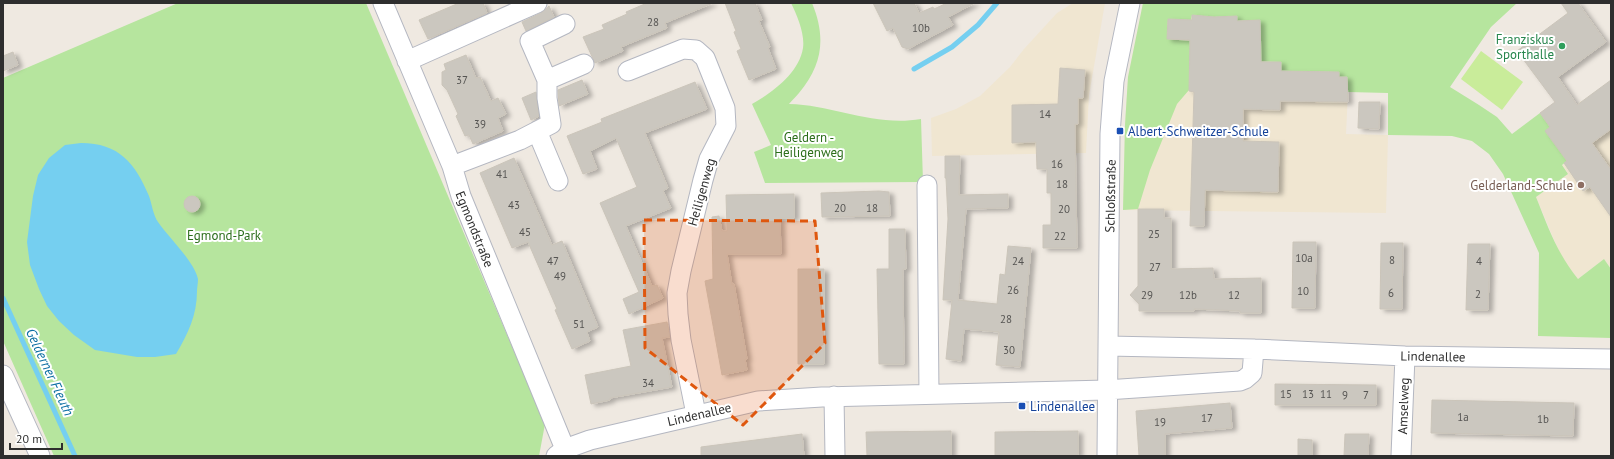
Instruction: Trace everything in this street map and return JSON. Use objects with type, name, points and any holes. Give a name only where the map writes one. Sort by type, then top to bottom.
[{"type":"street","name":"Egmondstraße","points":[[383,3],[452,166],[461,196],[562,454]]},
{"type":"street","points":[[407,61],[537,3]]},
{"type":"street","name":"Schloßstraße","points":[[1107,456],[1106,390],[1108,346],[1110,134],[1114,81],[1130,3]]},
{"type":"street","points":[[452,166],[520,140],[551,124],[547,80],[530,41],[565,24]]},
{"type":"street","name":"Heiligenweg","points":[[628,71],[683,48],[696,50],[705,58],[725,108],[726,126],[709,159],[681,271],[677,293],[681,340],[696,414]]},
{"type":"street","points":[[547,80],[584,64]]},
{"type":"street","points":[[537,132],[558,180]]},
{"type":"street","points":[[927,185],[929,394]]},
{"type":"street","name":"Lindenallee","points":[[1108,346],[1254,349],[1405,356],[1611,359]]},
{"type":"street","name":"Lindenallee","points":[[562,454],[590,440],[696,414],[758,402],[834,396],[1106,390],[1178,386],[1245,379],[1252,373],[1254,349]]},
{"type":"street","name":"Amselweg","points":[[1401,456],[1405,356]]},
{"type":"street","points":[[3,375],[40,456]]},
{"type":"street","points":[[834,396],[835,456]]},
{"type":"highlighted area","points":[[644,220],[815,221],[825,343],[743,425],[645,348]]},
{"type":"shaded area","points":[[1073,3],[1105,3],[1089,95],[1086,153],[932,156],[931,118],[956,109],[980,96],[1010,67],[1024,49],[1057,13]]},
{"type":"shaded area","points":[[1143,3],[1220,3],[1350,67],[1346,134],[1388,135],[1386,213],[1123,210],[1128,77]]},
{"type":"shaded area","name":"Gelderland-Schule","points":[[1568,93],[1577,105],[1581,101],[1604,133],[1611,129],[1611,269],[1604,259],[1578,279],[1565,263],[1536,197],[1568,174],[1562,165],[1567,161],[1545,131],[1550,127],[1540,113]]},
{"type":"green space","name":"Egmond-Park","points":[[178,3],[366,3],[545,424],[539,456],[54,456],[3,341],[3,78]]},
{"type":"green space","name":"Geldern - Heiligenweg","points":[[791,3],[812,3],[819,27],[820,50],[813,71],[807,82],[789,104],[806,105],[887,120],[904,121],[921,119],[923,182],[765,183],[754,152],[771,145],[752,104],[768,94],[784,81],[791,74],[801,57],[803,48],[802,31]]},
{"type":"green space","points":[[1143,3],[1517,3],[1491,27],[1450,87],[1497,117],[1512,134],[1540,113],[1550,127],[1546,131],[1567,161],[1562,165],[1568,174],[1536,197],[1559,250],[1578,279],[1604,259],[1611,269],[1611,338],[1538,336],[1539,253],[1503,174],[1489,154],[1472,141],[1452,136],[1388,135],[1388,93],[1348,92],[1347,77],[1339,77],[1339,72],[1281,71],[1281,62],[1219,61],[1259,20],[1237,21],[1236,16],[1214,17],[1192,15],[1191,20],[1168,19],[1167,39],[1208,42],[1208,61],[1189,61],[1189,90],[1177,104],[1150,170],[1138,209],[1123,210],[1128,77]]},
{"type":"green space","points":[[1481,51],[1523,82],[1502,110],[1461,79]]},
{"type":"water","points":[[81,143],[106,147],[116,151],[124,157],[144,184],[156,219],[196,272],[198,281],[194,316],[188,332],[176,354],[155,357],[137,357],[95,350],[74,335],[59,321],[47,306],[39,289],[30,265],[27,242],[33,196],[38,175],[49,158],[65,145]]},
{"type":"building","points":[[459,3],[483,3],[487,13],[428,39],[419,20]]},
{"type":"building","points":[[647,3],[713,3],[665,23],[667,28],[621,47],[623,51],[595,63],[583,37],[604,29],[602,25]]},
{"type":"building","points":[[725,3],[755,3],[762,20],[759,21],[770,47],[768,48],[776,69],[749,80],[737,51],[741,49]]},
{"type":"building","points":[[873,3],[914,3],[919,13],[933,7],[934,9],[947,3],[975,3],[948,17],[953,25],[908,49],[902,47],[893,28],[887,31]]},
{"type":"building","points":[[1561,3],[1578,3],[1606,42],[1558,77],[1577,105],[1611,80],[1611,129],[1592,143],[1611,170],[1611,217],[1590,187],[1583,191],[1564,163],[1567,161],[1545,131],[1550,127],[1540,113],[1555,102],[1517,51],[1568,13]]},
{"type":"building","points":[[549,6],[554,17],[526,31],[522,22],[541,13]]},
{"type":"building","points":[[1192,15],[1214,17],[1237,16],[1237,21],[1260,20],[1261,62],[1281,62],[1281,71],[1339,72],[1339,77],[1347,77],[1348,102],[1280,101],[1280,110],[1243,109],[1243,141],[1279,142],[1278,192],[1205,190],[1204,226],[1190,226],[1194,92],[1189,91],[1190,40],[1167,39],[1168,19],[1192,20]]},
{"type":"building","points":[[13,52],[18,65],[3,71],[3,56]]},
{"type":"building","points":[[466,55],[476,78],[480,77],[491,101],[498,98],[506,114],[498,118],[503,131],[473,144],[469,135],[465,136],[456,116],[458,114],[447,90],[442,85],[442,72],[446,70],[444,64]]},
{"type":"building","points":[[1060,68],[1085,70],[1083,98],[1078,98],[1078,124],[1075,124],[1077,248],[1043,248],[1043,225],[1051,225],[1051,193],[1047,193],[1047,169],[1037,169],[1036,142],[1012,143],[1012,105],[1058,104]]},
{"type":"building","points":[[582,80],[588,94],[559,106],[558,90]]},
{"type":"building","points":[[695,82],[707,109],[645,133],[668,188],[663,191],[671,208],[626,226],[652,286],[657,285],[663,298],[629,314],[623,299],[639,292],[600,203],[637,187],[616,138],[590,151],[597,169],[583,174],[567,136],[602,122],[601,119]]},
{"type":"building","points":[[536,92],[539,116],[531,120],[522,98]]},
{"type":"building","points":[[1359,102],[1380,102],[1379,129],[1358,128]]},
{"type":"building","points":[[945,156],[960,156],[959,195],[1008,194],[1008,208],[966,209],[958,300],[997,304],[1000,274],[1005,275],[1008,246],[1031,248],[1020,367],[996,365],[999,332],[964,329],[961,361],[946,359],[952,300],[943,300],[948,219]]},
{"type":"building","points":[[514,158],[552,245],[562,241],[598,327],[587,332],[590,341],[572,349],[555,310],[557,309],[528,242],[512,248],[480,173]]},
{"type":"building","points":[[889,192],[890,216],[822,217],[821,193]]},
{"type":"building","points":[[794,194],[794,218],[780,218],[781,254],[727,254],[732,285],[734,284],[747,359],[745,359],[747,370],[722,375],[705,281],[713,279],[712,217],[719,216],[722,231],[727,231],[726,195]]},
{"type":"building","points":[[192,196],[199,201],[200,204],[195,211],[192,212],[185,207],[184,204],[189,197]]},
{"type":"building","points":[[1138,209],[1164,209],[1164,218],[1171,218],[1171,269],[1213,268],[1214,279],[1261,278],[1261,313],[1240,313],[1240,311],[1194,309],[1194,311],[1139,311],[1139,304],[1130,295],[1138,286]]},
{"type":"building","points":[[889,229],[905,229],[906,269],[903,269],[904,364],[879,364],[877,269],[889,269]]},
{"type":"building","points":[[1293,242],[1316,242],[1315,308],[1292,308]]},
{"type":"building","points":[[1381,243],[1403,243],[1402,309],[1380,309]]},
{"type":"building","points":[[1468,244],[1490,244],[1488,310],[1466,310]]},
{"type":"building","points":[[798,269],[824,269],[824,364],[798,364]]},
{"type":"building","points":[[667,322],[670,337],[662,338],[672,387],[610,398],[610,400],[591,404],[585,375],[631,366],[623,330]]},
{"type":"building","points":[[1275,384],[1376,385],[1376,405],[1275,405]]},
{"type":"building","points":[[1432,400],[1574,403],[1573,436],[1431,433]]},
{"type":"building","points":[[1230,403],[1232,428],[1165,434],[1165,456],[1139,456],[1136,411]]},
{"type":"building","points":[[951,431],[951,456],[867,456],[866,432]]},
{"type":"building","points":[[1078,431],[1078,455],[995,455],[995,432]]},
{"type":"building","points":[[802,434],[804,456],[701,456],[701,447]]},
{"type":"building","points":[[1345,434],[1369,434],[1368,456],[1344,456]]},
{"type":"building","points":[[1298,439],[1312,440],[1312,456],[1298,456]]},
{"type":"waterway","points":[[914,69],[952,47],[978,25],[997,3]]},
{"type":"waterway","name":"Gelderner Fleuth","points":[[3,298],[75,456]]},
{"type":"place","name":"Franziskus Sporthalle","points":[[1562,46]]},
{"type":"place","name":"Albert-Schweitzer-Schule","points":[[1120,131]]},
{"type":"place","name":"Gelderland-Schule","points":[[1581,185]]},
{"type":"place","name":"Lindenallee","points":[[1022,406]]}]
